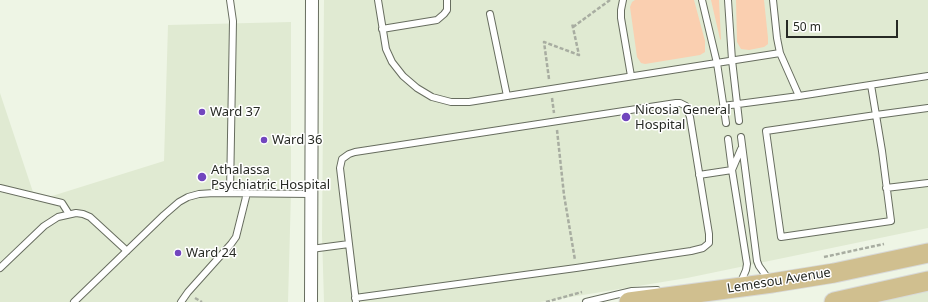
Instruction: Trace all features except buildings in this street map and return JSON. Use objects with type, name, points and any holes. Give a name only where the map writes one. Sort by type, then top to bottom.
[{"type":"main road","name":"Lemesou Avenue","points":[[629,302],[737,289],[841,271],[928,253]]},
{"type":"main road","points":[[834,302],[928,281]]},
{"type":"street","points":[[311,302],[312,0]]},
{"type":"lane","points":[[230,0],[233,21],[230,193]]},
{"type":"lane","points":[[378,0],[386,49],[392,62],[403,76],[412,84],[432,97],[451,102],[469,102],[780,53]]},
{"type":"lane","points":[[382,29],[437,20],[447,10],[447,0]]},
{"type":"lane","points":[[623,0],[621,18],[630,76]]},
{"type":"lane","points":[[702,0],[717,63],[726,123]]},
{"type":"lane","points":[[728,0],[732,60],[739,121]]},
{"type":"lane","points":[[773,0],[780,53],[799,96]]},
{"type":"lane","points":[[490,14],[506,96]]},
{"type":"lane","points":[[723,106],[928,76]]},
{"type":"lane","points":[[871,85],[876,115],[891,221],[781,238],[766,131],[876,115],[928,108]]},
{"type":"lane","points":[[680,102],[686,106],[690,117],[709,240],[706,246],[699,250],[356,300],[349,244],[340,168],[342,159],[349,154],[680,102]]},
{"type":"lane","points":[[740,137],[757,260],[759,266],[772,283]]},
{"type":"lane","points":[[728,139],[747,264],[744,278],[737,289]]},
{"type":"lane","points":[[732,170],[742,147]]},
{"type":"lane","points":[[699,175],[732,170]]},
{"type":"lane","points":[[886,188],[928,183]]},
{"type":"lane","points":[[0,188],[62,203],[69,214]]},
{"type":"lane","points":[[74,302],[179,202],[188,197],[200,194],[230,193],[311,194]]},
{"type":"lane","points":[[181,302],[236,237],[248,193]]},
{"type":"lane","points":[[0,268],[44,226],[58,217],[69,214],[83,214],[90,217],[127,251]]},
{"type":"lane","points":[[311,249],[349,244]]},
{"type":"lane","points":[[586,302],[632,291],[654,289],[681,295]]},
{"type":"path","points":[[573,27],[610,0]]},
{"type":"shaded area","name":"Nicosia General Hospital","points":[[324,0],[928,0],[928,228],[687,278],[540,302],[324,302],[322,235]]},
{"type":"shaded area","points":[[635,0],[694,0],[705,41],[705,52],[700,55],[645,64],[641,63],[637,57],[630,7],[632,2]]},
{"type":"shaded area","points":[[711,0],[719,0],[721,40],[720,39]]},
{"type":"shaded area","points":[[736,0],[764,0],[768,44],[764,47],[749,50],[741,49],[737,42]]},
{"type":"shaded area","name":"Athalassa Psychiatric Hospital","points":[[291,22],[291,193],[288,302],[0,302],[0,93],[36,201],[164,161],[168,25]]},
{"type":"shaded area","points":[[928,291],[928,302],[869,302]]},
{"type":"place","name":"Ward 37","points":[[202,112]]},
{"type":"place","name":"Nicosia General Hospital","points":[[626,117]]},
{"type":"place","name":"Ward 36","points":[[264,140]]},
{"type":"place","name":"Athalassa Psychiatric Hospital","points":[[202,177]]},
{"type":"place","name":"Ward 24","points":[[178,253]]}]
